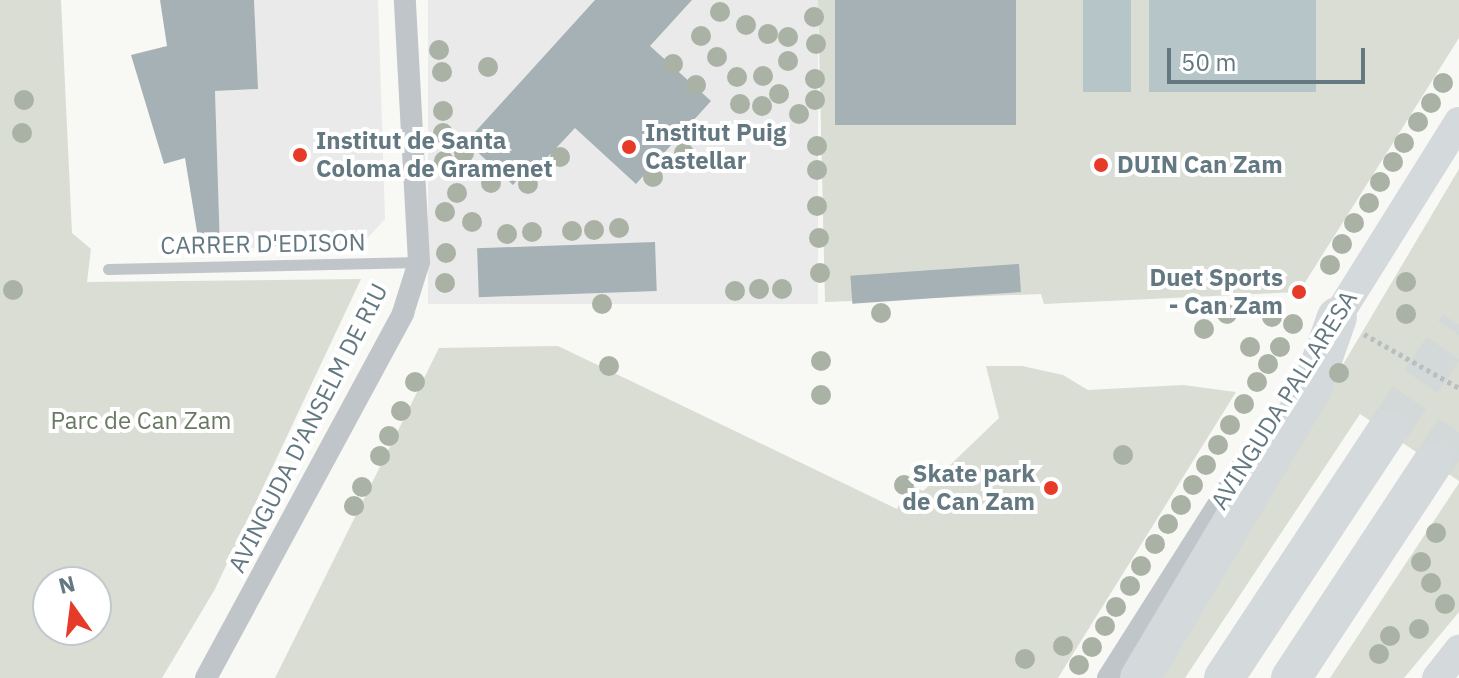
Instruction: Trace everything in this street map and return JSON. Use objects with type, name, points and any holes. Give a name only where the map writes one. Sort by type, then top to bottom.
[{"type":"highway","points":[[1140,678],[1350,325]]},
{"type":"highway","points":[[1224,678],[1387,431]]},
{"type":"highway","points":[[1291,678],[1433,463]]},
{"type":"street","name":"AVINGUDA D'ANSELM DE RIU","points":[[206,678],[403,313],[419,262],[405,0]]},
{"type":"street","name":"AVINGUDA PALLARESA","points":[[1108,678],[1350,325],[1459,122]]},
{"type":"street","points":[[1437,678],[1459,650]]},
{"type":"lane","name":"CARRER D'EDISON","points":[[108,269],[419,262]]},
{"type":"path","points":[[1350,325],[1459,388]]},
{"type":"shaded area","name":"Institut de Santa Coloma de Gramenet","points":[[254,0],[378,0],[385,219],[362,244],[220,249],[215,91],[258,89]]},
{"type":"shaded area","name":"Institut Puig Castellar","points":[[428,0],[818,0],[818,304],[428,304]]},
{"type":"shaded area","points":[[1083,0],[1131,0],[1131,92],[1083,92]]},
{"type":"shaded area","points":[[1149,0],[1316,0],[1316,92],[1149,92]]},
{"type":"green space","name":"Parc de Can Zam","points":[[0,0],[61,0],[72,233],[91,249],[87,282],[361,279],[215,589],[162,678],[0,678]]},
{"type":"green space","name":"DUIN Can Zam","points":[[818,0],[1459,0],[1459,38],[1299,292],[1044,304],[1041,294],[825,302]]},
{"type":"green space","points":[[1459,169],[1459,481],[1360,414],[1185,678],[1157,678]]},
{"type":"green space","points":[[558,346],[897,509],[909,484],[923,491],[999,418],[986,366],[1022,366],[1063,375],[1088,390],[1183,385],[1236,392],[1058,678],[275,678],[439,348]]},
{"type":"green space","points":[[1459,483],[1459,612],[1404,678],[1330,678]]},
{"type":"building","points":[[160,0],[254,0],[258,89],[215,91],[220,249],[200,250],[185,158],[164,164],[131,55],[167,46]]},
{"type":"building","points":[[595,0],[692,0],[650,46],[711,101],[636,184],[575,128],[527,179],[522,175],[513,185],[472,147],[480,137],[475,132]]},
{"type":"building","points":[[835,0],[1016,0],[1016,125],[835,125]]},
{"type":"building","points":[[655,242],[657,291],[479,297],[477,248]]},
{"type":"building","points":[[1019,264],[1021,292],[852,304],[850,276]]},
{"type":"tunnel","points":[[1387,431],[1459,325]]},
{"type":"tunnel","points":[[1433,463],[1459,424]]},
{"type":"place","name":"Institut Puig Castellar","points":[[629,147]]},
{"type":"place","name":"Institut de Santa Coloma de Gramenet","points":[[300,155]]},
{"type":"place","name":"DUIN Can Zam","points":[[1101,165]]},
{"type":"place","name":"Duet Sports - Can Zam","points":[[1299,292]]},
{"type":"place","name":"Skate park de Can Zam","points":[[1051,488]]}]
